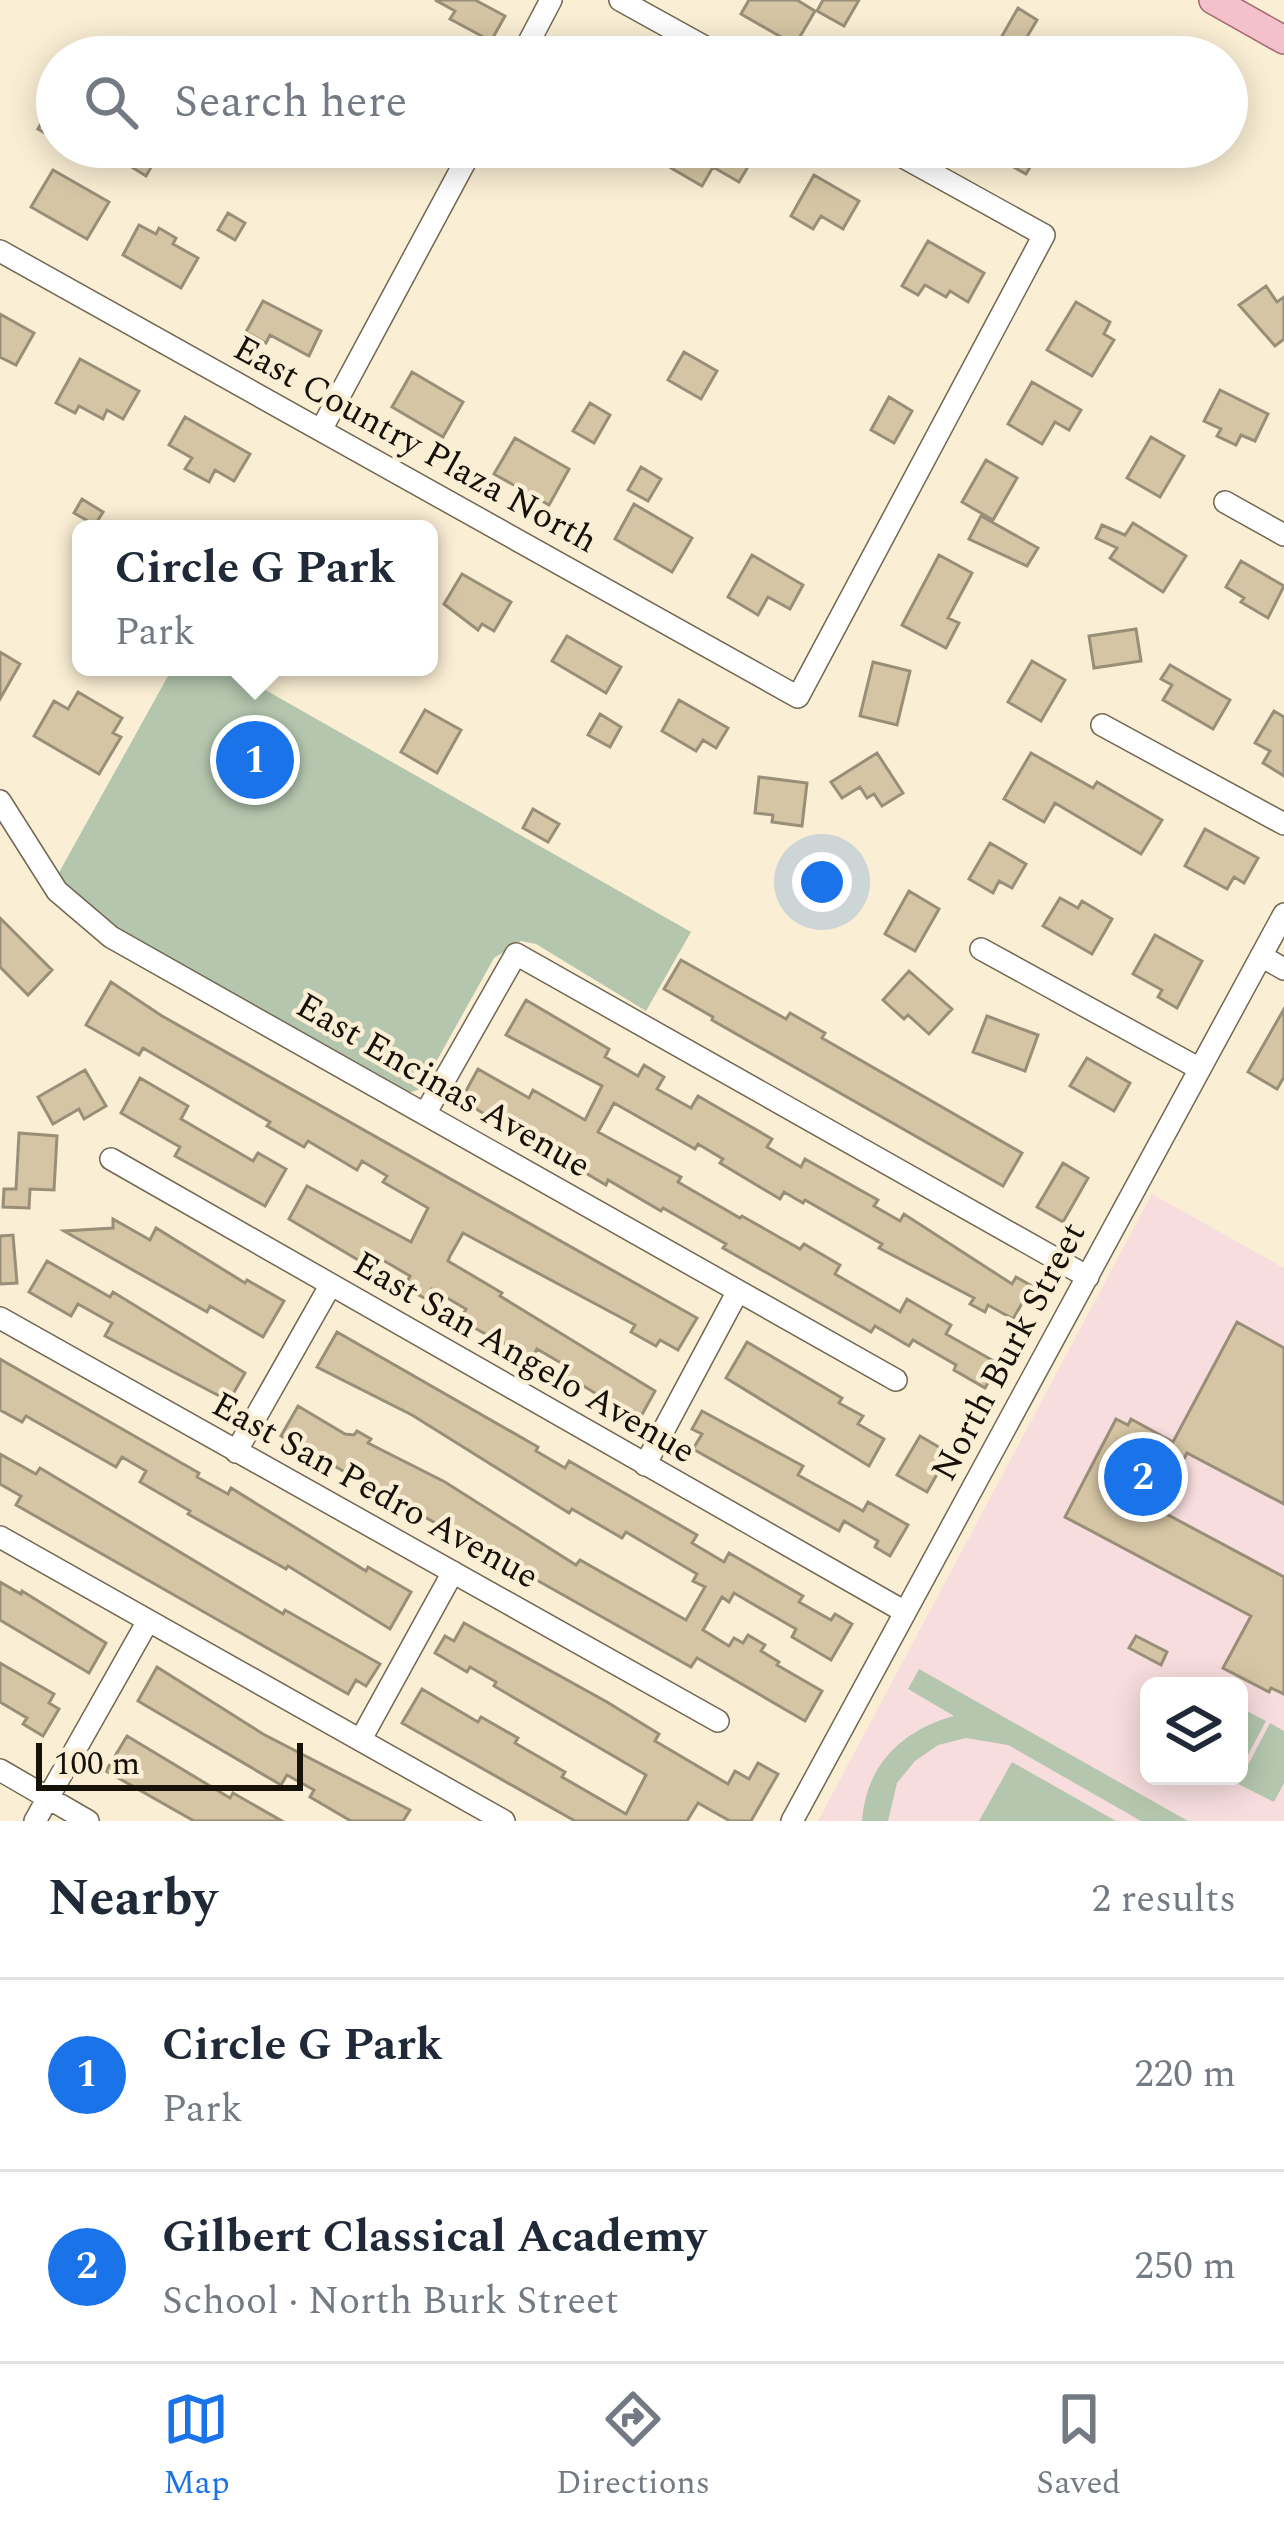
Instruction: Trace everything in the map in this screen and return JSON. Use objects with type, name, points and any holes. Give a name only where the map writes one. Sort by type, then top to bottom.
[{"type":"main road","points":[[1213,0],[1284,40]]},
{"type":"street","points":[[532,36],[551,0]]},
{"type":"street","points":[[620,0],[685,36]]},
{"type":"street","points":[[321,430],[461,168]]},
{"type":"street","name":"East Country Plaza North","points":[[0,251],[798,698],[1044,235],[923,168]]},
{"type":"street","points":[[1225,502],[1284,535]]},
{"type":"street","points":[[1102,724],[1284,824]]},
{"type":"street","name":"East Encinas Avenue","points":[[1,805],[57,891],[111,937],[896,1380]]},
{"type":"street","name":"North Burk Street","points":[[792,1821],[1284,914]]},
{"type":"street","points":[[981,949],[1200,1069]]},
{"type":"street","points":[[425,1114],[516,954],[1088,1277]]},
{"type":"street","points":[[1262,956],[1284,969]]},
{"type":"street","name":"East San Angelo Avenue","points":[[111,1159],[905,1612]]},
{"type":"street","points":[[236,1452],[330,1286]]},
{"type":"street","points":[[645,1465],[738,1291]]},
{"type":"street","name":"East San Pedro Avenue","points":[[0,1318],[718,1721]]},
{"type":"street","points":[[0,1537],[505,1821]]},
{"type":"street","points":[[361,1739],[453,1572]]},
{"type":"street","points":[[35,1821],[148,1622]]},
{"type":"street","points":[[0,1770],[88,1821]]},
{"type":"shaded area","points":[[1152,1194],[1284,1268],[1284,1821],[818,1821]]},
{"type":"green space","points":[[168,676],[241,676],[691,932],[646,1011],[536,944],[521,941],[494,958],[421,1089],[405,1094],[112,930],[57,876]]},
{"type":"green space","points":[[919,1669],[1188,1821],[1141,1821],[1008,1745],[966,1738],[938,1745],[915,1761],[897,1783],[888,1821],[862,1821],[871,1783],[890,1753],[918,1730],[954,1716],[908,1689]]},
{"type":"green space","points":[[1248,1712],[1266,1721],[1248,1755]]},
{"type":"green space","points":[[1270,1723],[1284,1731],[1284,1783],[1274,1802],[1240,1785],[1248,1785],[1248,1765]]},
{"type":"green space","points":[[1012,1762],[1116,1821],[979,1821]]},
{"type":"building","points":[[435,0],[475,0],[505,16],[494,36],[482,36],[450,19],[455,11]]},
{"type":"building","points":[[749,0],[797,0],[815,11],[800,36],[779,36],[741,14]]},
{"type":"building","points":[[823,0],[859,0],[844,26],[817,11]]},
{"type":"building","points":[[1018,8],[1037,20],[1027,36],[1002,36]]},
{"type":"building","points":[[671,168],[712,168],[702,186]]},
{"type":"building","points":[[715,168],[747,168],[739,182]]},
{"type":"building","points":[[53,170],[109,202],[87,239],[31,207]]},
{"type":"building","points":[[814,175],[859,201],[843,229],[821,216],[813,229],[791,216]]},
{"type":"building","points":[[228,213],[245,223],[235,240],[218,230]]},
{"type":"building","points":[[139,225],[156,234],[159,228],[176,238],[173,244],[198,258],[181,288],[123,255]]},
{"type":"building","points":[[928,241],[984,273],[968,302],[950,291],[946,297],[925,285],[918,295],[902,286]]},
{"type":"building","points":[[1266,286],[1277,302],[1284,297],[1284,339],[1275,346],[1239,305]]},
{"type":"building","points":[[263,301],[321,331],[309,356],[270,335],[266,343],[246,332]]},
{"type":"building","points":[[1076,302],[1110,322],[1104,334],[1114,340],[1092,376],[1047,350]]},
{"type":"building","points":[[0,314],[34,333],[16,365],[0,357]]},
{"type":"building","points":[[684,352],[717,371],[701,399],[668,380]]},
{"type":"building","points":[[80,359],[139,391],[123,419],[107,410],[103,419],[79,406],[75,413],[56,403]]},
{"type":"building","points":[[412,372],[463,402],[443,437],[392,407]]},
{"type":"building","points":[[1032,382],[1081,410],[1069,430],[1055,422],[1042,444],[1008,424]]},
{"type":"building","points":[[1220,390],[1268,414],[1255,441],[1241,435],[1236,445],[1217,436],[1221,429],[1204,421]]},
{"type":"building","points":[[889,397],[912,411],[894,443],[871,430]]},
{"type":"building","points":[[590,403],[610,415],[594,443],[573,431]]},
{"type":"building","points":[[185,417],[250,454],[234,481],[215,470],[209,482],[185,469],[192,458],[169,445]]},
{"type":"building","points":[[1151,437],[1184,456],[1160,497],[1127,478]]},
{"type":"building","points":[[515,438],[569,469],[549,505],[494,474]]},
{"type":"building","points":[[986,460],[1017,478],[993,520],[962,502]]},
{"type":"building","points":[[641,467],[661,479],[648,501],[628,490]]},
{"type":"building","points":[[82,499],[103,512],[98,520],[74,513]]},
{"type":"building","points":[[634,504],[692,538],[672,572],[615,539]]},
{"type":"building","points":[[981,516],[1038,548],[1027,566],[969,539]]},
{"type":"building","points":[[1133,523],[1186,556],[1163,592],[1110,558],[1117,548],[1096,538],[1102,525],[1125,535]]},
{"type":"building","points":[[752,555],[803,585],[790,609],[768,597],[758,615],[728,597]]},
{"type":"building","points":[[939,555],[972,573],[948,618],[959,623],[946,648],[902,625]]},
{"type":"building","points":[[1241,561],[1284,586],[1268,618],[1226,587]]},
{"type":"building","points":[[462,574],[511,602],[494,631],[482,624],[478,630],[444,604]]},
{"type":"building","points":[[1136,629],[1141,661],[1094,668],[1089,636]]},
{"type":"building","points":[[567,636],[621,667],[606,693],[552,661]]},
{"type":"building","points":[[0,652],[20,664],[0,699]]},
{"type":"building","points":[[1032,661],[1065,680],[1041,721],[1008,702]]},
{"type":"building","points":[[873,662],[910,671],[897,725],[860,716]]},
{"type":"building","points":[[1170,665],[1230,700],[1213,729],[1163,700],[1172,685],[1161,679]]},
{"type":"building","points":[[78,692],[122,718],[113,733],[121,737],[99,774],[34,736],[54,701],[68,709]]},
{"type":"building","points":[[679,700],[728,728],[716,748],[703,740],[696,751],[662,731]]},
{"type":"building","points":[[425,710],[461,730],[437,773],[401,752]]},
{"type":"building","points":[[1274,711],[1284,717],[1284,776],[1263,763],[1270,751],[1255,743]]},
{"type":"building","points":[[600,714],[621,727],[610,747],[588,735]]},
{"type":"building","points":[[877,753],[903,793],[882,806],[874,794],[867,798],[860,787],[842,798],[831,782]]},
{"type":"building","points":[[1031,753],[1093,788],[1097,782],[1162,820],[1141,854],[1055,803],[1044,822],[1004,799]]},
{"type":"building","points":[[759,777],[807,783],[802,826],[772,822],[773,815],[755,813]]},
{"type":"building","points":[[533,809],[559,824],[548,842],[523,828]]},
{"type":"building","points":[[1205,829],[1258,858],[1244,883],[1234,877],[1227,889],[1185,866]]},
{"type":"building","points":[[990,843],[1026,864],[1012,888],[999,881],[993,893],[969,879]]},
{"type":"building","points":[[909,891],[939,909],[915,951],[885,934]]},
{"type":"building","points":[[1060,898],[1078,908],[1082,901],[1112,919],[1092,954],[1043,926]]},
{"type":"building","points":[[0,918],[52,970],[28,995],[0,967]]},
{"type":"building","points":[[1155,935],[1202,961],[1177,1008],[1158,997],[1162,990],[1133,974]]},
{"type":"building","points":[[681,960],[786,1019],[790,1013],[825,1033],[822,1038],[1022,1153],[1003,1186],[664,989]]},
{"type":"building","points":[[909,971],[952,1009],[929,1034],[883,1000]]},
{"type":"building","points":[[111,982],[162,1016],[697,1318],[678,1350],[660,1340],[656,1346],[631,1332],[635,1325],[463,1233],[448,1261],[655,1391],[639,1420],[564,1374],[568,1367],[537,1349],[532,1358],[460,1320],[466,1309],[432,1289],[426,1299],[404,1287],[410,1276],[381,1259],[375,1270],[289,1219],[307,1186],[411,1242],[428,1208],[383,1182],[387,1176],[362,1161],[357,1170],[308,1141],[304,1147],[143,1048],[139,1055],[86,1025]]},
{"type":"building","points":[[526,1000],[609,1049],[605,1057],[638,1076],[644,1065],[664,1077],[657,1089],[691,1108],[698,1096],[772,1139],[767,1147],[801,1167],[805,1159],[878,1200],[874,1206],[900,1221],[904,1214],[1012,1284],[1016,1277],[1032,1286],[1013,1319],[988,1305],[985,1312],[970,1304],[974,1298],[879,1248],[882,1244],[805,1200],[784,1192],[780,1199],[698,1144],[695,1149],[614,1103],[598,1132],[681,1177],[678,1182],[740,1218],[800,1249],[804,1244],[840,1265],[835,1274],[900,1312],[907,1299],[951,1325],[946,1334],[999,1364],[985,1388],[913,1340],[909,1346],[875,1326],[871,1332],[723,1248],[726,1244],[663,1208],[608,1180],[606,1185],[562,1159],[566,1152],[507,1118],[503,1125],[461,1100],[478,1069],[529,1098],[533,1090],[585,1120],[602,1086],[506,1035]]},
{"type":"building","points":[[1284,1009],[1284,1077],[1277,1089],[1248,1072]]},
{"type":"building","points":[[987,1016],[1038,1035],[1025,1071],[973,1052]]},
{"type":"building","points":[[1087,1058],[1130,1083],[1114,1111],[1070,1086]]},
{"type":"building","points":[[85,1070],[106,1106],[84,1119],[79,1109],[53,1124],[38,1097]]},
{"type":"building","points":[[140,1078],[188,1106],[181,1119],[253,1161],[258,1153],[286,1169],[265,1206],[175,1156],[180,1147],[121,1113]]},
{"type":"building","points":[[19,1133],[57,1136],[54,1190],[30,1189],[29,1208],[3,1207],[4,1189],[16,1189]]},
{"type":"building","points":[[1063,1163],[1088,1178],[1063,1222],[1037,1207]]},
{"type":"building","points":[[113,1219],[150,1240],[156,1228],[245,1283],[284,1301],[263,1337],[210,1306],[207,1312],[64,1231],[113,1228]]},
{"type":"building","points":[[13,1235],[17,1283],[0,1284],[0,1236]]},
{"type":"building","points":[[47,1261],[110,1297],[113,1292],[245,1373],[229,1401],[105,1336],[112,1323],[78,1304],[71,1316],[29,1292]]},
{"type":"building","points":[[1237,1322],[1284,1348],[1284,1504],[1187,1453],[1157,1509],[1284,1577],[1284,1694],[1271,1688],[1269,1692],[1223,1668],[1251,1616],[1065,1517],[1116,1419],[1128,1425],[1131,1419],[1173,1442]]},
{"type":"building","points":[[337,1332],[538,1447],[536,1451],[565,1468],[569,1461],[697,1535],[692,1543],[724,1562],[729,1553],[803,1596],[799,1602],[831,1620],[835,1614],[852,1624],[831,1660],[792,1637],[796,1629],[734,1593],[729,1602],[722,1597],[703,1630],[729,1646],[734,1638],[743,1643],[748,1635],[765,1645],[761,1651],[777,1665],[822,1691],[805,1721],[697,1658],[691,1667],[281,1436],[298,1406],[345,1434],[357,1431],[371,1439],[368,1443],[445,1482],[576,1565],[580,1560],[686,1620],[705,1587],[693,1581],[697,1574],[626,1532],[622,1538],[572,1509],[569,1513],[412,1415],[317,1367]]},
{"type":"building","points":[[747,1342],[842,1398],[839,1403],[863,1416],[858,1424],[884,1439],[869,1466],[726,1378]]},
{"type":"building","points":[[0,1359],[199,1473],[197,1477],[228,1494],[231,1488],[366,1571],[368,1567],[411,1592],[390,1629],[288,1566],[188,1514],[190,1511],[140,1482],[146,1471],[122,1457],[116,1467],[26,1416],[22,1422],[0,1410]]},
{"type":"building","points":[[702,1411],[803,1466],[798,1475],[863,1511],[868,1502],[908,1525],[890,1556],[875,1547],[878,1541],[844,1521],[839,1531],[693,1449],[702,1434],[692,1429]]},
{"type":"building","points":[[920,1436],[949,1453],[927,1492],[897,1475]]},
{"type":"building","points":[[0,1454],[36,1474],[40,1468],[283,1614],[285,1610],[380,1664],[366,1686],[356,1680],[348,1694],[16,1505],[21,1496],[0,1484]]},
{"type":"building","points":[[0,1582],[106,1643],[89,1673],[0,1620]]},
{"type":"building","points":[[464,1623],[607,1702],[659,1734],[655,1741],[728,1784],[735,1771],[749,1779],[758,1763],[778,1774],[751,1821],[730,1821],[698,1803],[687,1821],[575,1821],[402,1723],[422,1689],[478,1722],[481,1717],[518,1738],[515,1743],[565,1772],[562,1777],[626,1814],[646,1775],[494,1686],[496,1682],[435,1653],[445,1636],[454,1641]]},
{"type":"building","points":[[1136,1636],[1167,1652],[1161,1665],[1129,1648]]},
{"type":"building","points":[[0,1663],[54,1694],[49,1703],[59,1709],[43,1736],[23,1724],[27,1718],[0,1702]]},
{"type":"building","points":[[157,1667],[263,1734],[410,1810],[403,1821],[351,1821],[310,1797],[314,1790],[287,1775],[281,1785],[138,1701]]},
{"type":"building","points":[[127,1736],[230,1798],[233,1793],[282,1821],[194,1821],[106,1771]]},
{"type":"place","name":"Circle G Park","points":[[255,760]]},
{"type":"place","name":"Gilbert Classical Academy","points":[[1143,1477]]}]
